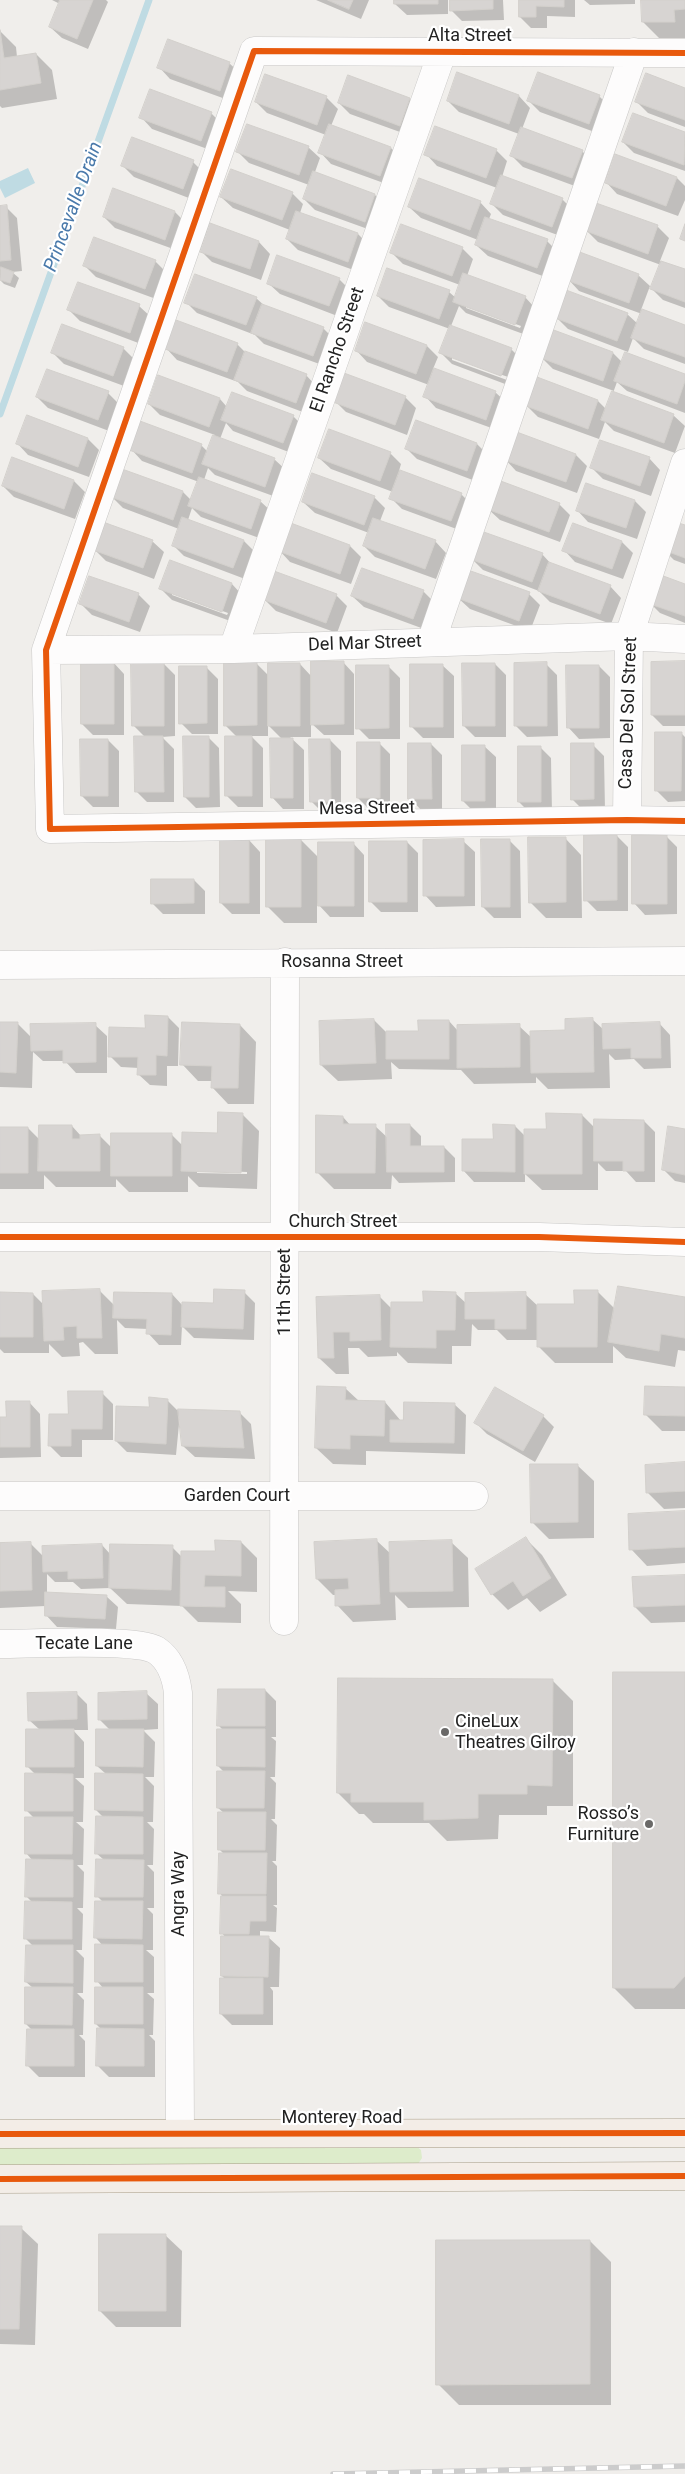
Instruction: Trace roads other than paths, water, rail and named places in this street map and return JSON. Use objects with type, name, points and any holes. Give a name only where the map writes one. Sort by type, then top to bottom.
[{"type":"main road","name":"Monterey Road","points":[[0,2134],[685,2133]]},
{"type":"main road","points":[[0,2179],[685,2176]]},
{"type":"street","name":"Alta Street","points":[[46,650],[254,51],[443,50],[685,53]]},
{"type":"street","name":"El Rancho Street","points":[[233,649],[443,50]]},
{"type":"street","points":[[431,642],[634,52]]},
{"type":"street","name":"Casa Del Sol Street","points":[[627,820],[629,636],[685,463]]},
{"type":"street","name":"Del Mar Street","points":[[46,650],[233,649],[629,636],[685,639]]},
{"type":"street","name":"Mesa Street","points":[[46,650],[50,829],[627,820],[685,821]]},
{"type":"street","name":"Rosanna Street","points":[[0,965],[685,961]]},
{"type":"street","name":"11th Street","points":[[284,1621],[285,962]]},
{"type":"street","name":"Church Street","points":[[0,1236],[587,1237],[685,1242]]},
{"type":"street","name":"Garden Court","points":[[0,1496],[474,1496]]},
{"type":"street","name":"Tecate Lane","points":[[0,1644],[132,1644],[144,1645],[165,1657]]},
{"type":"street","name":"Angra Way","points":[[165,1657],[174,1674],[178,1693],[180,2133]]},
{"type":"water","points":[[28,168],[35,183],[5,198],[0,188],[0,181]]},
{"type":"waterway","name":"Princevalle Drain","points":[[0,414],[149,0]]},
{"type":"railway","points":[[333,2474],[685,2466]]},
{"type":"place","name":"CineLux Theatres Gilroy","points":[[445,1732]]},
{"type":"place","name":"Rosso’s Furniture","points":[[649,1824]]}]
